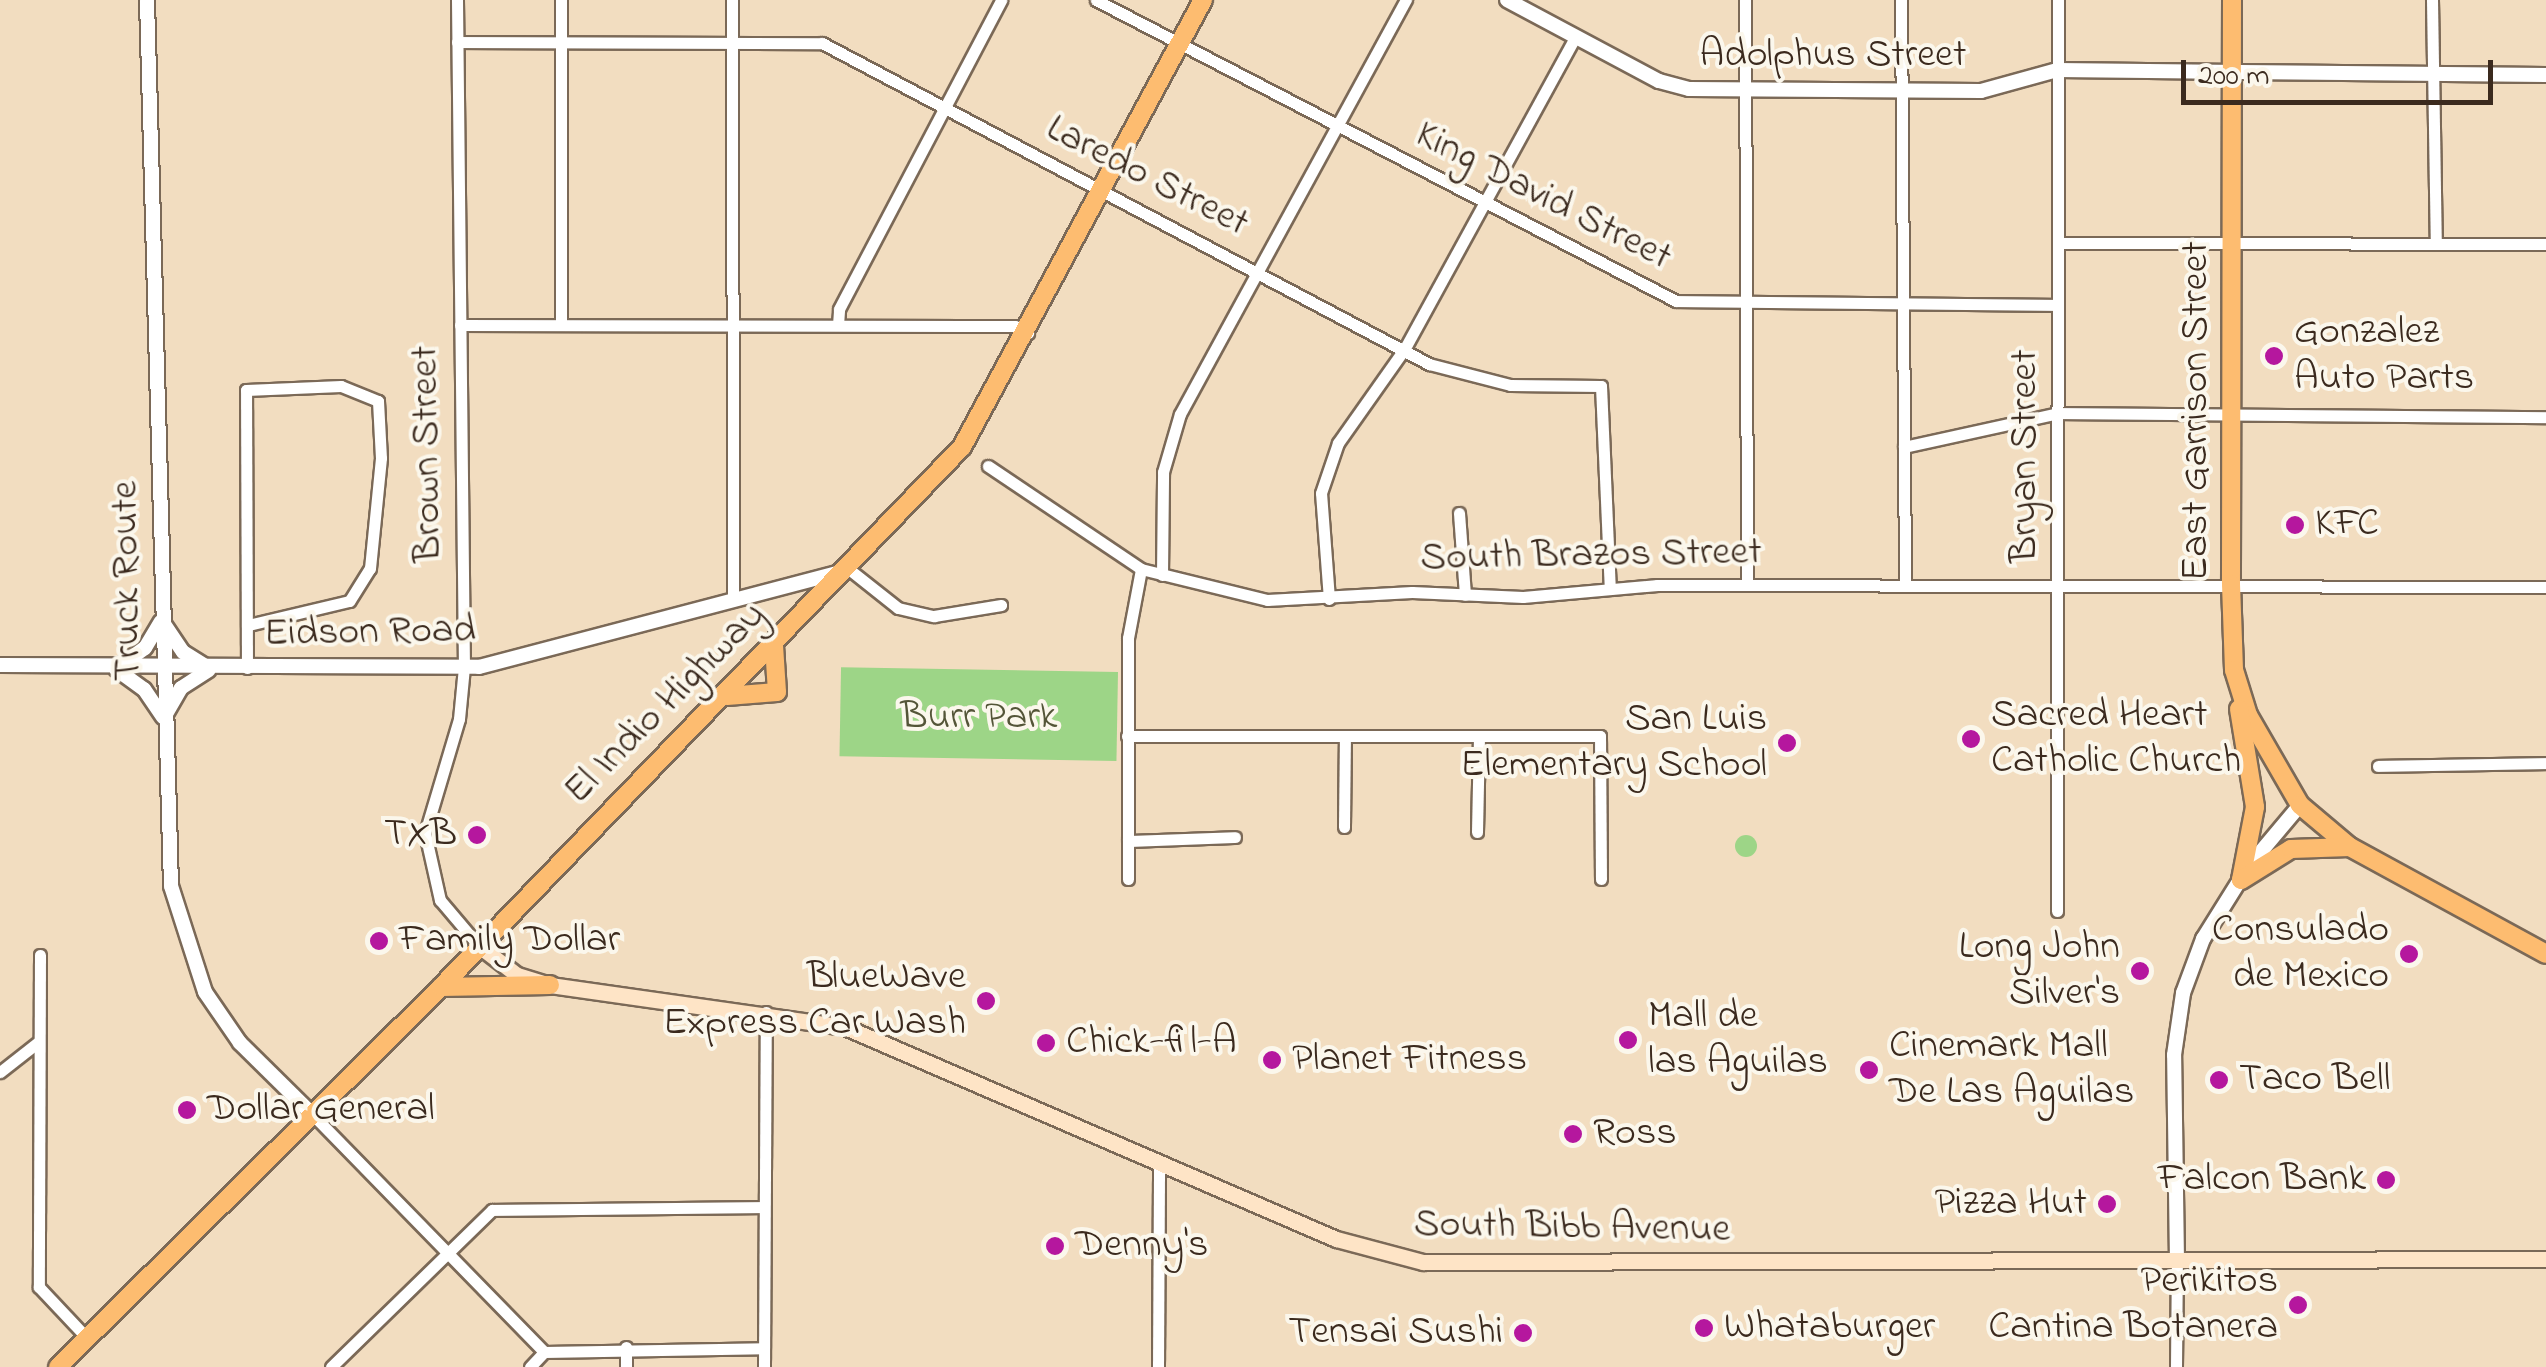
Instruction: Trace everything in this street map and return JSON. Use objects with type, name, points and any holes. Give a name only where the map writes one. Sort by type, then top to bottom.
[{"type":"main road","name":"El Indio Highway","points":[[58,1367],[441,987],[850,570],[962,447],[1028,333],[1203,0]]},
{"type":"main road","name":"East Garrison Street","points":[[2232,0],[2234,670],[2260,744],[2300,805],[2350,847],[2546,954]]},
{"type":"main road","points":[[722,698],[776,692],[774,645]]},
{"type":"main road","points":[[2234,670],[2255,807],[2241,880]]},
{"type":"main road","points":[[2241,880],[2292,849],[2350,847]]},
{"type":"main road","name":"South Bibb Avenue","points":[[478,945],[518,974],[550,985],[766,1012],[874,1037],[1336,1239],[1423,1262],[2546,1259]]},
{"type":"main road","points":[[441,987],[550,985]]},
{"type":"street","name":"Truck Route","points":[[146,0],[168,858],[189,953],[205,992],[240,1043],[312,1114]]},
{"type":"street","name":"Brown Street","points":[[457,0],[464,668],[459,719],[425,833],[440,900],[478,945]]},
{"type":"street","points":[[561,0],[561,324]]},
{"type":"street","points":[[732,0],[733,599]]},
{"type":"street","points":[[838,325],[839,309],[1001,0]]},
{"type":"street","name":"King David Street","points":[[1096,0],[1676,302],[2058,305]]},
{"type":"street","points":[[1162,575],[1160,503],[1175,428],[1406,0]]},
{"type":"street","name":"Adolphus Street","points":[[1507,0],[1673,86],[1745,91],[1981,91],[2057,70],[2546,74]]},
{"type":"street","points":[[1745,0],[1748,585]]},
{"type":"street","points":[[1901,0],[1905,586]]},
{"type":"street","name":"Bryan Street","points":[[2058,0],[2058,911]]},
{"type":"street","points":[[2432,0],[2436,244]]},
{"type":"street","points":[[1328,599],[1321,493],[1338,443],[1405,348],[1576,36]]},
{"type":"street","name":"Laredo Street","points":[[458,42],[822,42],[1466,378],[1601,386],[1610,589]]},
{"type":"street","points":[[2058,243],[2546,244]]},
{"type":"street","points":[[460,325],[1015,326],[1028,333]]},
{"type":"street","points":[[248,625],[349,602],[370,568],[381,458],[378,401],[341,386],[246,390],[248,668]]},
{"type":"street","points":[[1904,447],[2058,413],[2546,417]]},
{"type":"street","name":"South Brazos Street","points":[[988,466],[1141,569],[1230,595],[1328,599],[1748,585],[2546,587]]},
{"type":"street","points":[[1459,513],[1466,596]]},
{"type":"street","points":[[1128,879],[1128,638],[1141,569]]},
{"type":"street","points":[[850,570],[898,608],[934,616],[1001,605]]},
{"type":"street","name":"Eidson Road","points":[[0,665],[115,669],[464,668],[850,570]]},
{"type":"street","points":[[162,620],[182,652],[214,668],[181,688],[164,720],[144,689],[115,669],[145,648],[162,620]]},
{"type":"street","points":[[1127,736],[1600,736],[1601,879]]},
{"type":"street","points":[[1344,736],[1344,827]]},
{"type":"street","points":[[1477,832],[1479,736]]},
{"type":"street","points":[[2378,766],[2546,763]]},
{"type":"street","points":[[2176,1367],[2176,1028],[2203,939],[2241,880],[2300,805]]},
{"type":"street","points":[[1128,841],[1235,836]]},
{"type":"street","points":[[40,955],[38,1286],[87,1338]]},
{"type":"street","points":[[764,1367],[766,1012]]},
{"type":"street","points":[[0,1072],[37,1043]]},
{"type":"street","points":[[312,1114],[544,1352]]},
{"type":"street","points":[[1158,1367],[1159,1163]]},
{"type":"street","points":[[331,1367],[447,1253],[503,1206],[764,1207]]},
{"type":"street","points":[[626,1348],[626,1367]]},
{"type":"street","points":[[530,1367],[544,1352],[764,1348]]},
{"type":"green space","name":"Burr Park","points":[[841,667],[1118,672],[1116,761],[839,756]]},
{"type":"green space","points":[[1742,835],[1750,835],[1757,846],[1750,857],[1742,857],[1735,850],[1735,842]]},
{"type":"place","name":"Gonzalez Auto Parts","points":[[2274,356]]},
{"type":"place","name":"KFC","points":[[2295,525]]},
{"type":"place","name":"Sacred Heart Catholic Church","points":[[1971,739]]},
{"type":"place","name":"San Luis Elementary School","points":[[1787,743]]},
{"type":"place","name":"TXB","points":[[477,835]]},
{"type":"place","name":"Family Dollar","points":[[379,941]]},
{"type":"place","name":"Consulado de Mexico","points":[[2409,954]]},
{"type":"place","name":"Long John Silver's","points":[[2140,971]]},
{"type":"place","name":"BlueWave Express Car Wash","points":[[986,1001]]},
{"type":"place","name":"Mall de las Aguilas","points":[[1628,1040]]},
{"type":"place","name":"Chick-fil-A","points":[[1046,1043]]},
{"type":"place","name":"Planet Fitness","points":[[1272,1060]]},
{"type":"place","name":"Cinemark Mall De Las Aguilas","points":[[1869,1070]]},
{"type":"place","name":"Taco Bell","points":[[2219,1080]]},
{"type":"place","name":"Dollar General","points":[[187,1110]]},
{"type":"place","name":"Ross","points":[[1573,1134]]},
{"type":"place","name":"Falcon Bank","points":[[2386,1180]]},
{"type":"place","name":"Pizza Hut","points":[[2107,1204]]},
{"type":"place","name":"Denny's","points":[[1055,1246]]},
{"type":"place","name":"Perikitos Cantina Botanera","points":[[2298,1305]]},
{"type":"place","name":"Whataburger","points":[[1704,1328]]},
{"type":"place","name":"Tensai Sushi","points":[[1523,1333]]}]
